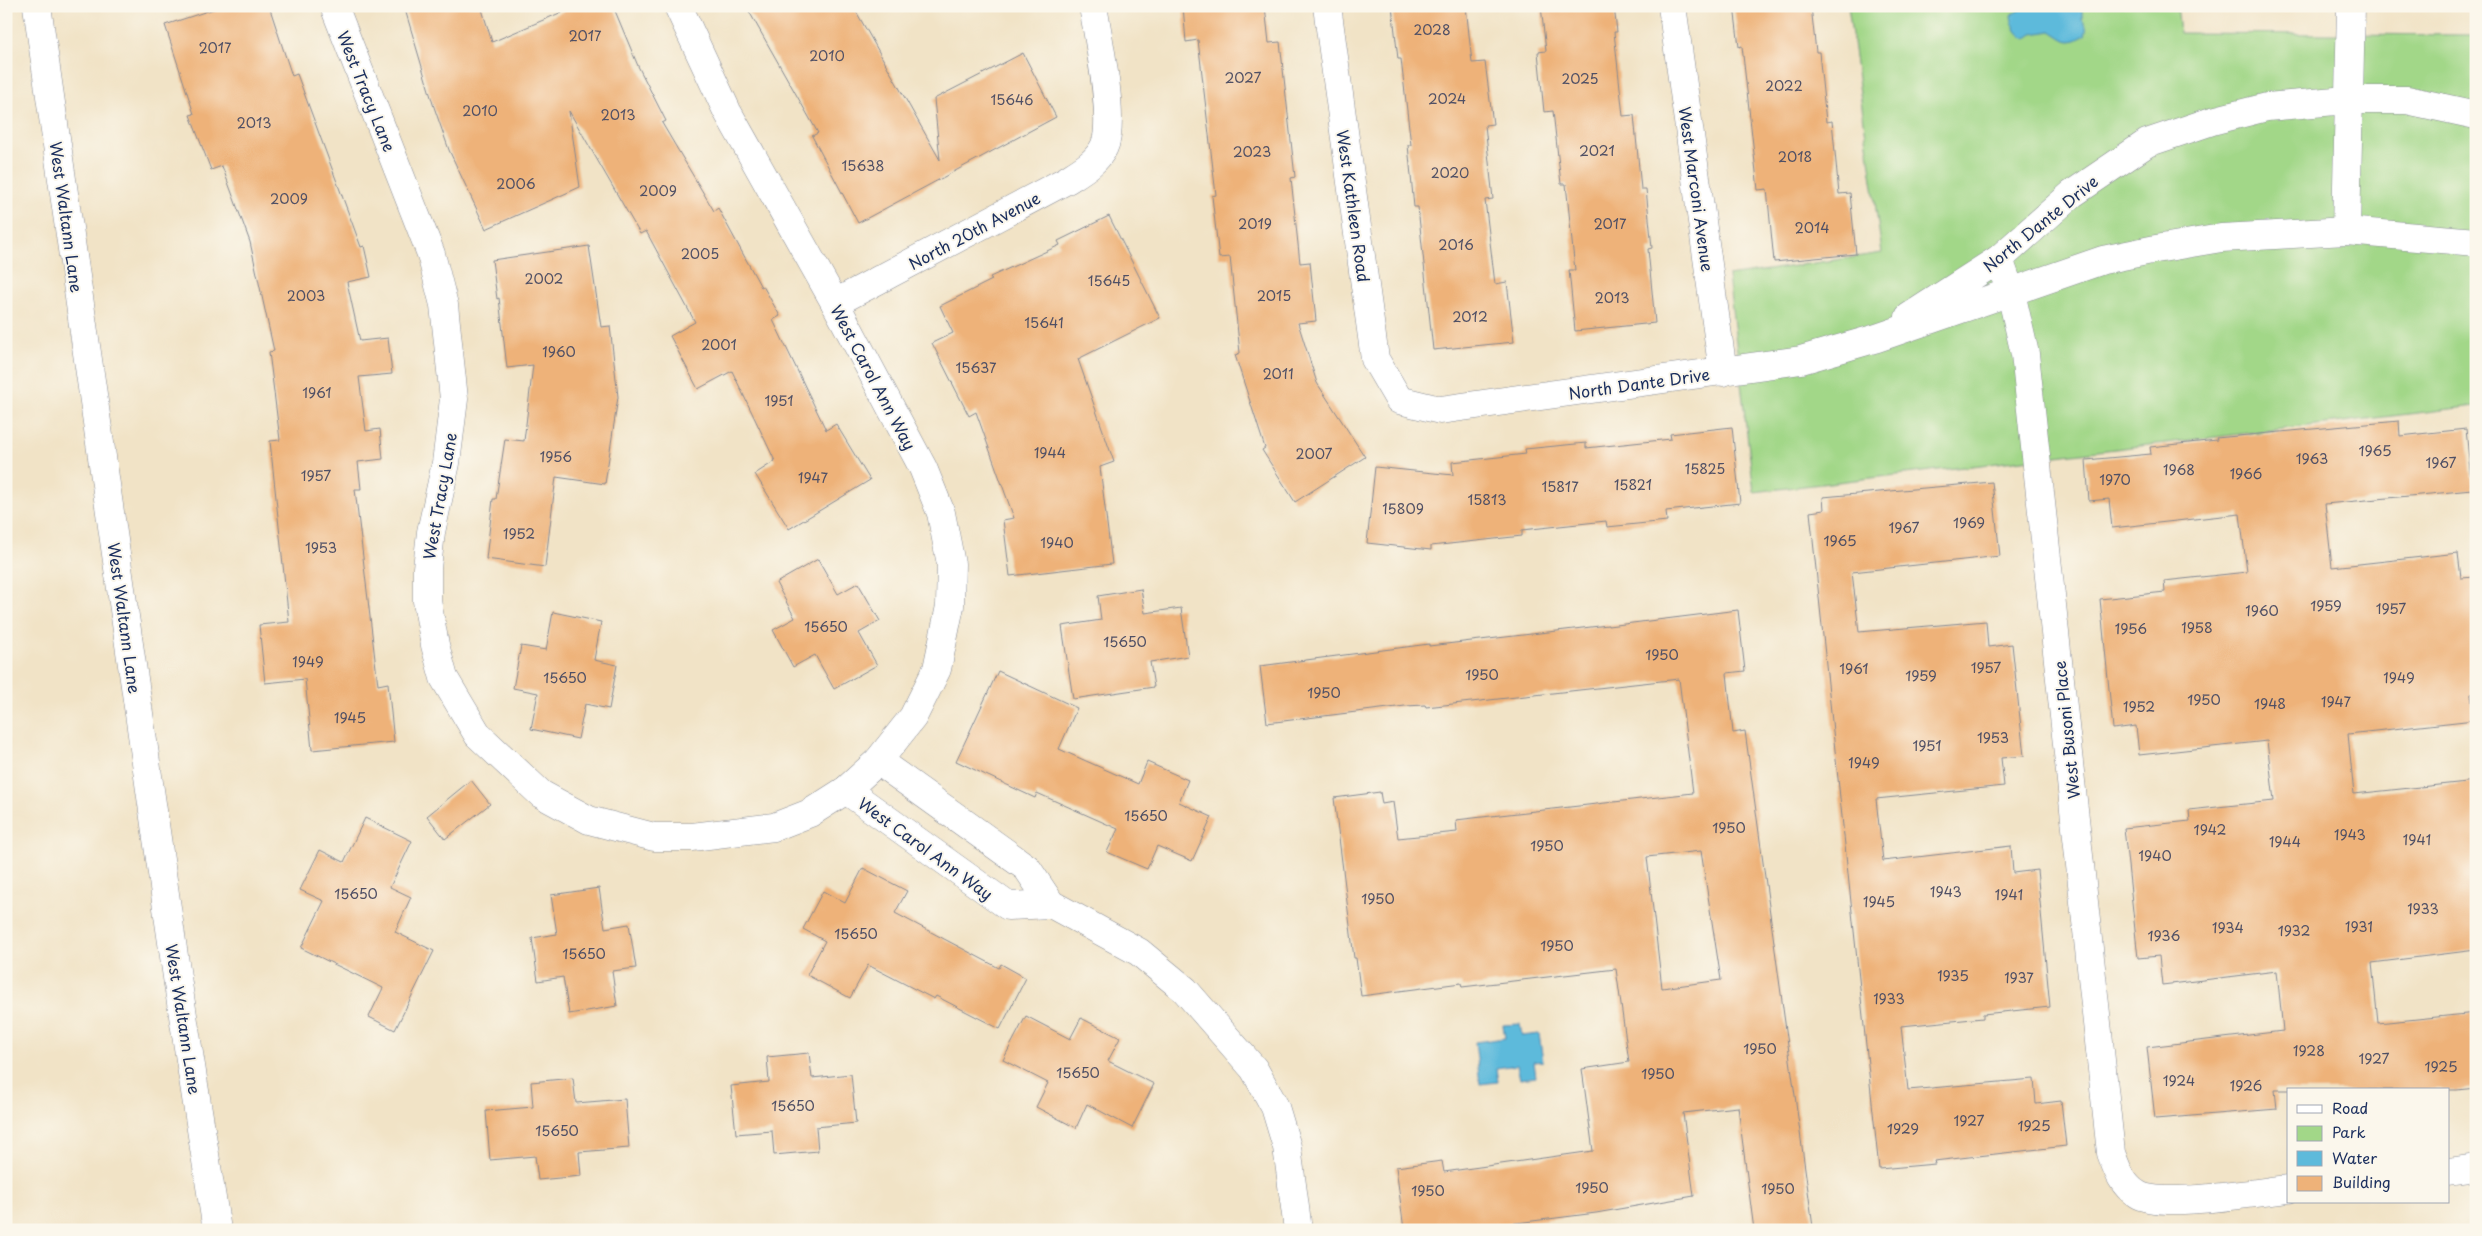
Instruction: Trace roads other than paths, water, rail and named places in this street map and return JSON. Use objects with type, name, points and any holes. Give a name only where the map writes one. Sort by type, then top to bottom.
[{"type":"street","name":"West Waltann Lane","points":[[37,6],[175,965],[217,1230]]},
{"type":"street","name":"West Tracy Lane","points":[[334,6],[431,254],[444,305],[454,399],[446,463],[431,532],[427,568],[427,600],[435,645],[444,678],[478,735],[541,794],[589,820],[654,837],[714,836],[774,827],[810,813],[846,790]]},
{"type":"street","name":"West Carol Ann Way","points":[[678,6],[727,111],[835,303],[923,468],[941,513],[951,564],[950,606],[937,669],[913,717],[878,761],[846,790],[1008,906],[1051,904]]},
{"type":"street","name":"North 20th Avenue","points":[[835,303],[1067,180],[1093,163],[1104,147],[1108,124],[1093,6]]},
{"type":"street","name":"West Kathleen Road","points":[[1327,6],[1375,359],[1399,400]]},
{"type":"street","name":"West Marconi Avenue","points":[[1672,6],[1723,372]]},
{"type":"street","points":[[2346,231],[2347,100],[2351,6]]},
{"type":"street","name":"North Dante Drive","points":[[1877,338],[1999,259],[2072,194],[2147,143],[2212,120],[2267,107],[2347,100],[2407,100],[2476,115]]},
{"type":"street","name":"North Dante Drive","points":[[1399,400],[1440,410],[1801,360],[1877,338],[2103,260],[2221,238],[2346,231],[2476,242]]},
{"type":"street","name":"West Busoni Place","points":[[1999,259],[2011,293],[2025,354],[2111,1153],[2122,1180],[2138,1195],[2167,1201],[2287,1189]]},
{"type":"street","points":[[878,761],[1027,868],[1051,904],[1139,952],[1185,990],[1254,1068],[1275,1107],[1287,1147],[1298,1230]]},
{"type":"street","points":[[2450,1172],[2476,1168]]},
{"type":"water","points":[[2028,6],[2082,6],[2082,19],[2086,26],[2085,35],[2071,41],[2051,31],[2033,34],[2026,39],[2015,29],[2011,15]]},
{"type":"water","points":[[1520,1024],[1522,1036],[1539,1034],[1543,1061],[1534,1062],[1536,1077],[1520,1079],[1517,1065],[1496,1068],[1498,1082],[1480,1084],[1475,1042],[1505,1038],[1503,1025]]}]
